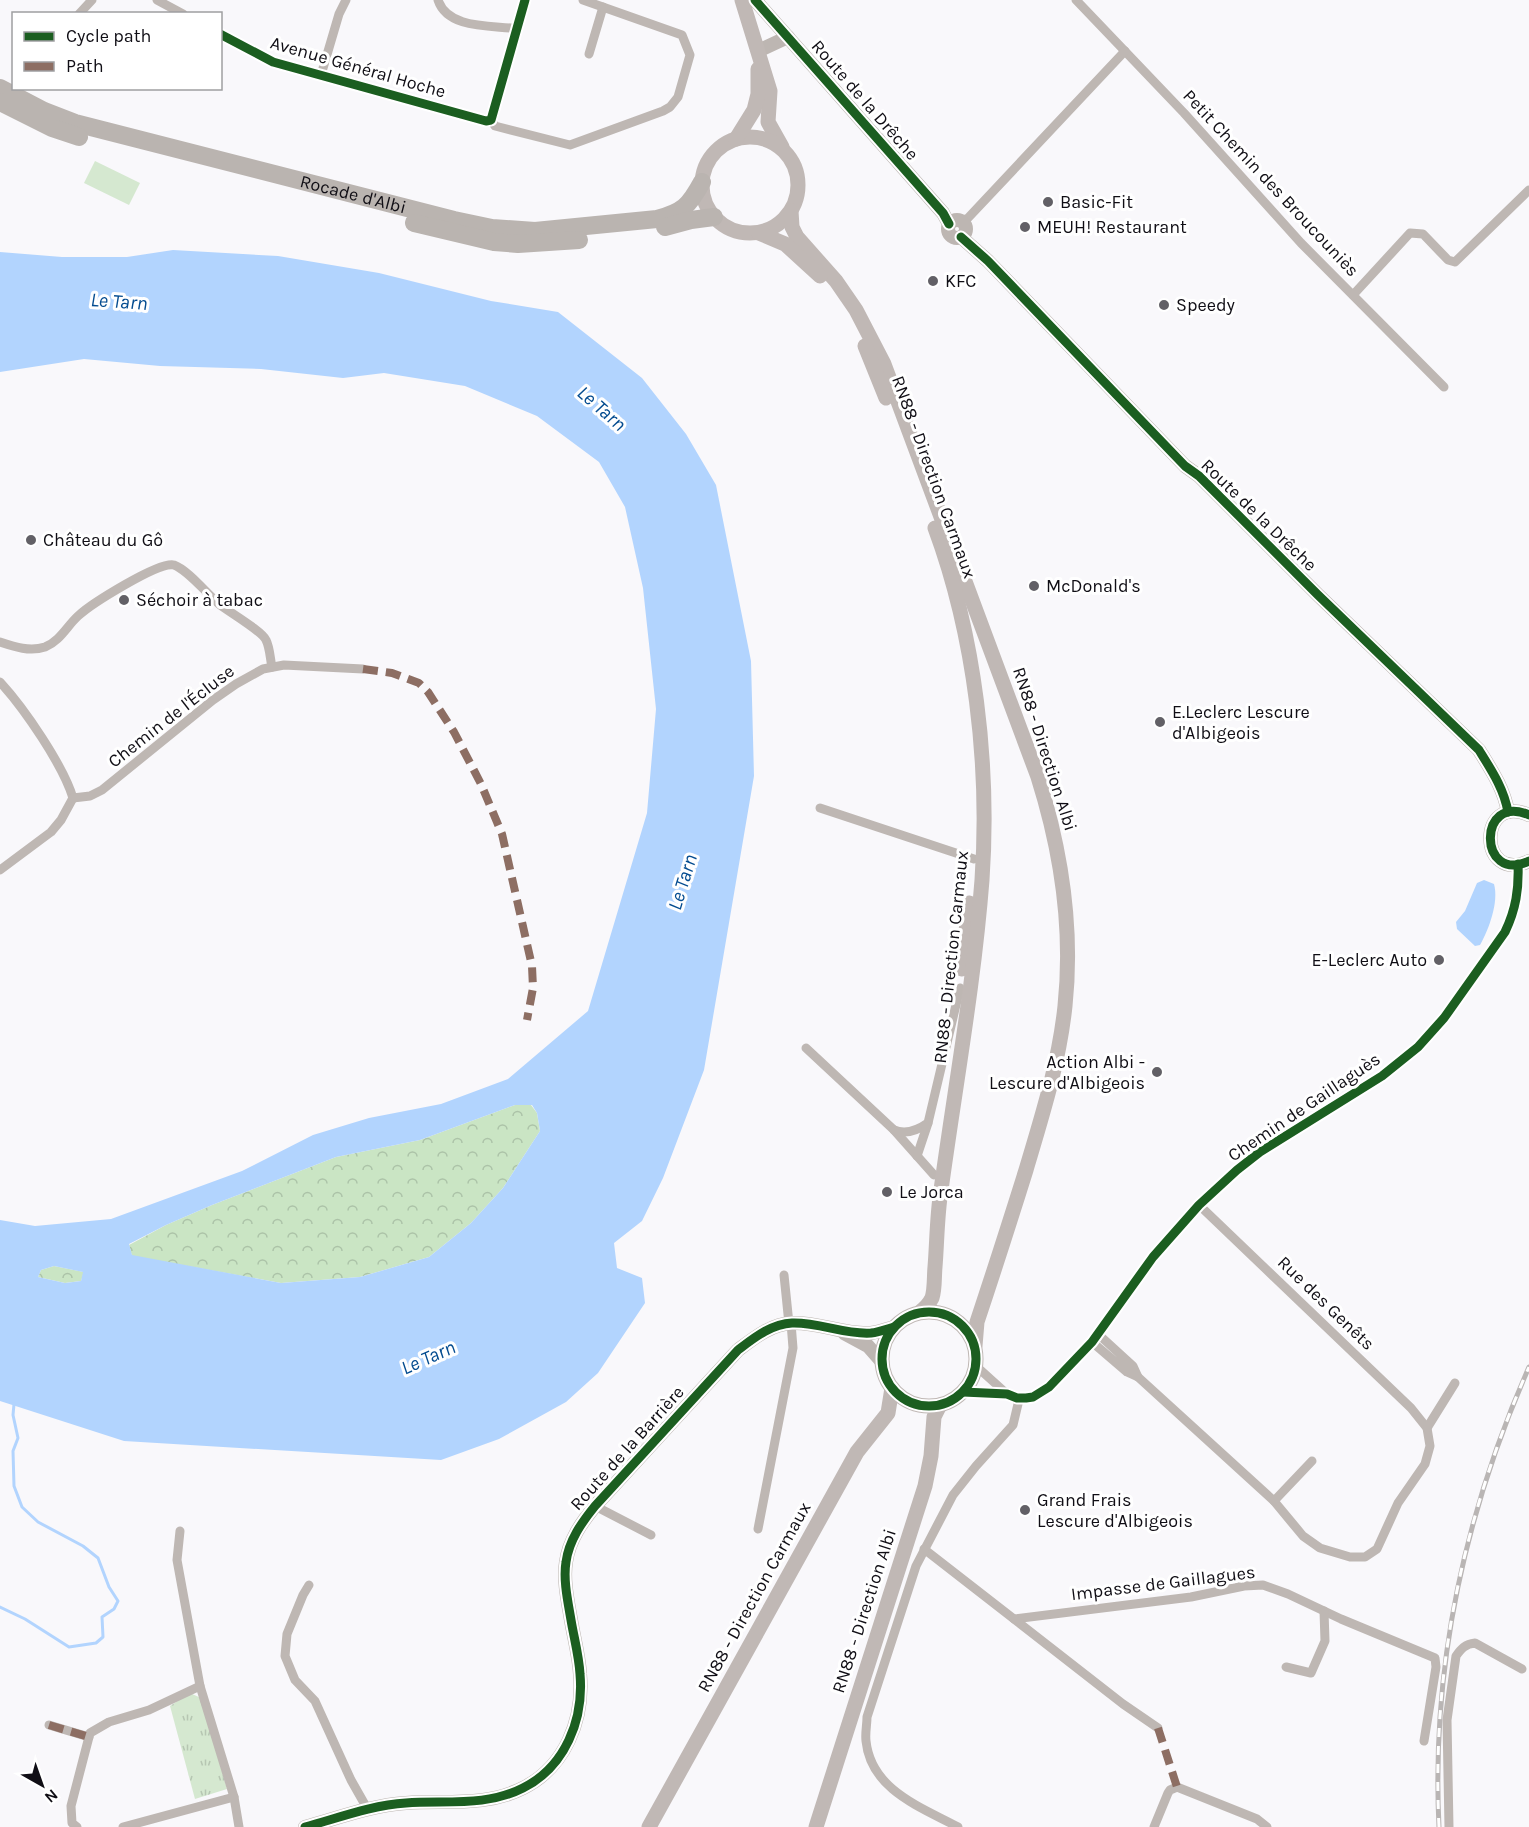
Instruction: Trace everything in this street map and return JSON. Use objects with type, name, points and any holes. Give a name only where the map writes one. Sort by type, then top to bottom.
[{"type":"highway","name":"Rocade d'Albi","points":[[0,88],[44,111],[75,123],[492,228],[535,231],[657,219],[684,208],[693,199],[702,182]]},
{"type":"highway","name":"Rocade d'Albi","points":[[0,102],[22,115],[76,136],[494,242],[530,243],[621,235],[714,217]]},
{"type":"main road","points":[[742,0],[770,91],[768,122],[783,150]]},
{"type":"main road","points":[[736,139],[754,110],[758,94],[758,51]]},
{"type":"main road","points":[[761,138],[783,150],[792,160],[799,186],[797,199],[791,211],[772,229],[759,233],[737,232],[724,226],[714,217],[705,201],[702,182],[705,168],[712,155],[736,139],[761,138]]},
{"type":"main road","name":"RN88 - Direction Albi","points":[[791,211],[792,227],[797,237],[837,281],[856,310],[884,364],[987,639],[1047,806],[1056,841],[1066,928],[1067,974],[1065,1006],[1057,1056],[1046,1106],[977,1322],[975,1346]]},
{"type":"main road","name":"RN88 - Direction Carmaux","points":[[759,233],[784,244],[810,266],[841,298],[852,316],[884,392],[949,570],[961,617],[978,714],[984,823],[976,943],[950,1137],[940,1192],[932,1298],[920,1312]]},
{"type":"main road","points":[[935,1271],[930,1228],[931,1191],[960,988],[975,834],[971,734],[966,692],[938,538]]},
{"type":"main road","points":[[920,1312],[938,1312],[954,1318],[967,1330],[975,1346],[976,1366],[971,1380],[963,1392],[940,1405],[922,1406],[905,1400],[892,1388],[885,1376],[882,1362],[884,1343],[894,1326],[906,1317],[920,1312]]},
{"type":"main road","name":"RN88 - Direction Carmaux","points":[[649,1827],[857,1452],[888,1413],[892,1388]]},
{"type":"main road","name":"RN88 - Direction Albi","points":[[816,1827],[925,1486],[931,1456],[934,1417],[940,1405]]},
{"type":"street","points":[[81,12],[92,0]]},
{"type":"street","points":[[158,0],[179,12]]},
{"type":"street","name":"Avenue Général Hoche","points":[[321,75],[339,14],[346,0]]},
{"type":"street","points":[[438,0],[444,10],[460,21],[477,26],[518,29]]},
{"type":"street","points":[[491,120],[525,0]]},
{"type":"street","name":"Avenue Général Hoche","points":[[222,35],[273,62],[486,121],[491,120],[495,126],[570,145],[670,107],[678,97],[690,55],[682,35],[583,0]]},
{"type":"street","name":"Route de la Drêche","points":[[755,0],[974,247],[1185,466],[1199,476],[1318,595],[1479,750],[1498,780],[1506,799],[1508,812]]},
{"type":"street","name":"Petit Chemin des Broucouniès","points":[[1076,0],[1248,182],[1301,243],[1444,387]]},
{"type":"street","points":[[589,54],[603,7]]},
{"type":"street","name":"Route de la Drêche","points":[[758,51],[788,37]]},
{"type":"street","points":[[959,229],[1125,51]]},
{"type":"street","points":[[1353,295],[1410,233],[1423,234],[1448,260],[1455,262],[1529,190]]},
{"type":"street","points":[[0,642],[26,649],[45,646],[57,639],[78,616],[114,591],[159,566],[173,565],[230,613],[262,634],[268,645],[272,667]]},
{"type":"street","name":"Chemin de l'Écluse","points":[[73,798],[90,796],[102,790],[213,700],[256,672],[284,665],[363,669]]},
{"type":"street","points":[[0,682],[52,755],[73,798],[61,820],[51,832],[0,870]]},
{"type":"street","points":[[820,808],[974,859]]},
{"type":"street","points":[[1524,862],[1508,863],[1499,859],[1489,842],[1490,831],[1495,821],[1508,812],[1519,811],[1529,815]]},
{"type":"street","name":"Chemin de Gaillaguès","points":[[963,1392],[1033,1397],[1049,1387],[1095,1338],[1153,1257],[1199,1205],[1237,1170],[1260,1152],[1383,1076],[1425,1041],[1505,932],[1518,894],[1524,862]]},
{"type":"street","points":[[917,1156],[928,1123],[960,988]]},
{"type":"street","points":[[806,1048],[894,1130],[934,1175]]},
{"type":"street","points":[[894,1130],[901,1133],[918,1130],[928,1123]]},
{"type":"street","name":"Rue des Genêts","points":[[1199,1205],[1411,1407],[1427,1428]]},
{"type":"street","points":[[759,1529],[793,1348],[784,1275]]},
{"type":"street","name":"Route de la Barrière","points":[[305,1827],[405,1803],[470,1802],[497,1798],[522,1789],[543,1776],[566,1748],[574,1728],[579,1705],[580,1675],[567,1593],[565,1563],[580,1526],[595,1506],[738,1350],[758,1335],[790,1323],[822,1325],[840,1330],[872,1333],[894,1326]]},
{"type":"street","name":"Route de la Barrière","points":[[840,1330],[868,1346],[882,1362]]},
{"type":"street","points":[[1095,1338],[1127,1372],[1138,1377],[1274,1501],[1304,1536],[1320,1548],[1350,1557],[1365,1557],[1377,1549],[1398,1503],[1425,1464],[1430,1446],[1427,1428],[1455,1383]]},
{"type":"street","points":[[958,1827],[906,1801],[882,1780],[870,1758],[865,1740],[867,1717],[875,1689],[916,1566],[952,1495],[1013,1425],[1018,1404],[1012,1396],[976,1366]]},
{"type":"street","points":[[1274,1501],[1312,1461]]},
{"type":"street","points":[[595,1506],[651,1535]]},
{"type":"street","points":[[180,1531],[177,1560],[200,1686],[234,1797],[239,1827]]},
{"type":"street","points":[[924,1549],[1123,1704],[1158,1728]]},
{"type":"street","points":[[309,1585],[287,1634],[285,1656],[295,1680],[315,1701],[351,1780],[369,1810]]},
{"type":"street","name":"Impasse de Gaillagues","points":[[1014,1619],[1191,1597],[1244,1586],[1263,1585],[1435,1658],[1436,1667],[1424,1741]]},
{"type":"street","points":[[1286,1666],[1311,1673],[1325,1641],[1324,1611]]},
{"type":"street","points":[[1449,1827],[1447,1720],[1456,1656],[1462,1648],[1474,1643],[1522,1669]]},
{"type":"street","points":[[77,1827],[72,1823],[71,1806],[90,1733],[109,1722],[149,1710],[200,1686]]},
{"type":"street","points":[[49,1725],[89,1737]]},
{"type":"street","points":[[1154,1827],[1168,1793],[1177,1787],[1257,1819],[1267,1827]]},
{"type":"street","points":[[123,1827],[234,1797]]},
{"type":"green space","points":[[95,161],[140,183],[129,205],[84,183]]},
{"type":"green space","points":[[515,1105],[531,1105],[537,1113],[540,1131],[503,1188],[471,1223],[429,1257],[360,1277],[281,1283],[132,1256],[129,1245],[166,1225],[212,1205],[336,1157],[420,1140]]},
{"type":"green space","points":[[54,1266],[84,1272],[81,1281],[65,1283],[38,1277],[41,1270]]},
{"type":"green space","points":[[190,1693],[201,1698],[227,1789],[195,1799],[170,1706]]},
{"type":"water","name":"Le Tarn","points":[[173,250],[278,256],[379,273],[491,301],[558,312],[642,378],[686,434],[716,485],[751,661],[754,776],[704,1070],[663,1178],[642,1221],[614,1243],[617,1268],[642,1278],[645,1303],[598,1373],[566,1402],[499,1439],[441,1460],[124,1441],[0,1401],[0,1220],[35,1226],[111,1219],[242,1171],[313,1135],[369,1118],[441,1104],[508,1079],[588,1011],[647,813],[656,709],[643,588],[625,507],[599,462],[537,416],[465,386],[384,373],[343,378],[261,369],[160,366],[84,359],[0,372],[0,252],[62,257],[127,257]],"holes":[[[515,1105],[532,1105],[537,1113],[540,1131],[503,1188],[471,1223],[429,1257],[360,1277],[281,1283],[132,1255],[129,1244],[212,1205],[336,1157],[420,1140]],[[54,1266],[83,1272],[81,1281],[65,1283],[38,1277],[41,1270]]]},
{"type":"water","points":[[1484,880],[1494,884],[1494,907],[1483,939],[1480,945],[1475,946],[1457,929],[1456,922],[1465,911],[1477,883]]},
{"type":"waterway","points":[[0,1607],[25,1619],[69,1647],[96,1643],[103,1637],[102,1617],[114,1609],[118,1601],[109,1587],[98,1558],[83,1546],[38,1522],[22,1507],[14,1486],[13,1451],[18,1438],[13,1415],[14,1404]]},
{"type":"railway","points":[[1439,1827],[1438,1767],[1441,1708],[1447,1650],[1457,1592],[1486,1479],[1529,1367]]},
{"type":"marked path","points":[[363,669],[392,673],[419,683],[428,692],[454,732],[481,784],[502,834],[532,966],[533,988],[527,1020]]},
{"type":"marked path","points":[[49,1725],[89,1737]]},
{"type":"marked path","points":[[1158,1728],[1177,1787]]},
{"type":"cycle path","points":[[222,35],[273,62],[486,121],[491,120],[525,0]]},
{"type":"cycle path","points":[[755,0],[943,213],[949,224]]},
{"type":"cycle path","points":[[961,237],[988,261],[1185,466],[1199,476],[1318,595],[1479,750],[1493,773],[1508,812]]},
{"type":"cycle path","points":[[1529,815],[1512,811],[1500,816],[1493,826],[1490,838],[1493,851],[1500,861],[1512,865],[1529,861]]},
{"type":"cycle path","points":[[963,1392],[1007,1394],[1017,1398],[1026,1398],[1033,1397],[1049,1387],[1092,1342],[1153,1257],[1199,1205],[1260,1152],[1382,1076],[1418,1047],[1444,1018],[1505,932],[1516,899],[1518,864]]},
{"type":"cycle path","points":[[929,1312],[947,1316],[962,1326],[972,1341],[976,1359],[972,1377],[962,1392],[947,1402],[929,1406],[911,1402],[896,1392],[886,1377],[882,1359],[886,1341],[896,1326],[911,1316],[929,1312]]},
{"type":"cycle path","points":[[305,1827],[393,1804],[465,1802],[495,1798],[523,1788],[538,1779],[561,1755],[575,1725],[579,1708],[579,1667],[567,1598],[565,1569],[573,1539],[590,1512],[738,1350],[763,1332],[792,1323],[812,1324],[861,1333],[874,1333],[894,1327]]},
{"type":"place","name":"Basic-Fit","points":[[1048,202]]},
{"type":"place","name":"MEUH! Restaurant","points":[[1025,227]]},
{"type":"place","name":"KFC","points":[[933,281]]},
{"type":"place","name":"Speedy","points":[[1164,305]]},
{"type":"place","name":"Château du Gô","points":[[31,540]]},
{"type":"place","name":"McDonald's","points":[[1034,586]]},
{"type":"place","name":"Séchoir à tabac","points":[[124,600]]},
{"type":"place","name":"E.Leclerc Lescure d'Albigeois","points":[[1160,722]]},
{"type":"place","name":"E-Leclerc Auto","points":[[1439,960]]},
{"type":"place","name":"Action Albi - Lescure d'Albigeois","points":[[1157,1072]]},
{"type":"place","name":"Le Jorca","points":[[887,1192]]},
{"type":"place","name":"Grand Frais Lescure d'Albigeois","points":[[1025,1510]]}]
